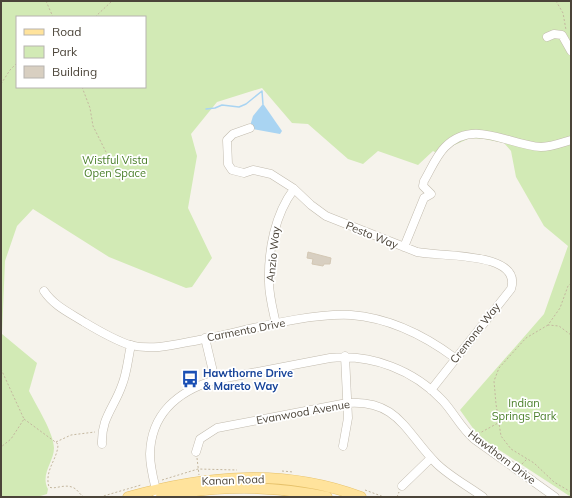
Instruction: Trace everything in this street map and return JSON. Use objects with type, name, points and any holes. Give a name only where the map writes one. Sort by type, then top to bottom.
[{"type":"main road","name":"Kanan Road","points":[[158,494],[219,478],[266,478],[311,484],[361,497]]},
{"type":"main road","name":"Kanan Road","points":[[128,497],[240,487],[287,490],[326,497]]},
{"type":"street","points":[[547,37],[559,34],[571,51]]},
{"type":"street","name":"Pesto Way","points":[[250,128],[233,134],[227,140],[229,166],[232,170],[244,173],[253,170],[267,173],[294,188],[311,205],[326,216],[404,247],[429,255],[482,259],[506,268],[512,274]]},
{"type":"street","points":[[404,247],[424,198],[431,194],[423,186],[424,181],[443,149],[462,135],[489,134],[542,147],[571,140]]},
{"type":"street","name":"Anzio Way","points":[[276,324],[269,282],[274,231],[281,209],[294,188]]},
{"type":"street","name":"Cremona Way","points":[[431,390],[511,289],[514,282],[512,274]]},
{"type":"street","name":"Carmento Drive","points":[[44,291],[50,301],[104,334],[131,345],[160,347],[328,315],[372,318],[395,324],[436,344],[455,358]]},
{"type":"street","points":[[205,338],[214,380]]},
{"type":"street","points":[[102,444],[101,430],[107,414],[122,386],[131,345]]},
{"type":"street","points":[[343,446],[347,425],[345,356]]},
{"type":"street","name":"Hawthorn Drive","points":[[158,494],[150,456],[152,437],[158,421],[169,405],[183,394],[199,385],[214,380],[345,356],[369,359],[391,365],[411,375],[444,401],[462,427],[474,439],[555,497]]},
{"type":"street","name":"Evanwood Avenue","points":[[196,452],[200,439],[217,428],[347,403],[368,403],[390,412],[405,424],[431,458],[444,470],[483,497]]},
{"type":"street","points":[[402,486],[431,458]]},
{"type":"path","points":[[46,1],[52,16]]},
{"type":"path","points":[[96,16],[112,1]]},
{"type":"path","points":[[556,1],[561,9],[567,27],[563,38]]},
{"type":"path","points":[[1,84],[16,64]]},
{"type":"path","points":[[82,88],[90,108],[93,126],[121,182]]},
{"type":"path","points":[[571,283],[568,286],[560,308],[548,325],[526,338],[499,368],[494,381],[494,392],[502,436],[511,449],[534,463],[554,482],[571,492]]},
{"type":"path","points":[[548,325],[559,326],[571,335]]},
{"type":"path","points":[[1,369],[24,419],[45,437],[56,442],[58,447],[50,465],[49,487],[52,488],[63,485],[76,488],[84,497]]},
{"type":"path","points":[[1,447],[11,439],[24,419]]},
{"type":"path","points":[[474,439],[483,430],[499,423]]},
{"type":"path","points":[[56,442],[71,435],[86,434],[101,430]]},
{"type":"path","points":[[518,471],[527,459]]},
{"type":"path","points":[[198,464],[199,475]]},
{"type":"path","points":[[100,497],[137,485],[146,485]]},
{"type":"green space","name":"Wistful Vista Open Space","points":[[1,1],[571,1],[571,497],[487,442],[475,431],[460,410],[544,314],[568,246],[544,226],[516,177],[511,151],[504,143],[470,138],[450,147],[442,156],[433,151],[418,165],[378,151],[363,164],[348,159],[308,124],[292,123],[262,88],[217,102],[191,134],[197,156],[188,208],[212,258],[192,287],[186,288],[109,257],[33,209],[17,226],[5,261],[2,334],[37,363],[29,391],[48,427],[54,448],[46,473],[46,484],[48,489],[47,494],[37,497],[1,497]]},
{"type":"water","points":[[262,105],[264,105],[282,131],[280,134],[253,129],[250,126],[253,116]]},
{"type":"building","points":[[308,252],[331,258],[330,264],[324,264],[323,266],[312,264],[313,259],[307,258]]},
{"type":"waterway","points":[[206,109],[215,108],[222,105],[239,107],[246,104],[262,91],[263,105]]},
{"type":"place","name":"Hawthorne Drive & Mareto Way","points":[[190,379]]},
{"type":"park label","name":"Indian Springs Park","points":[[524,409]]}]
